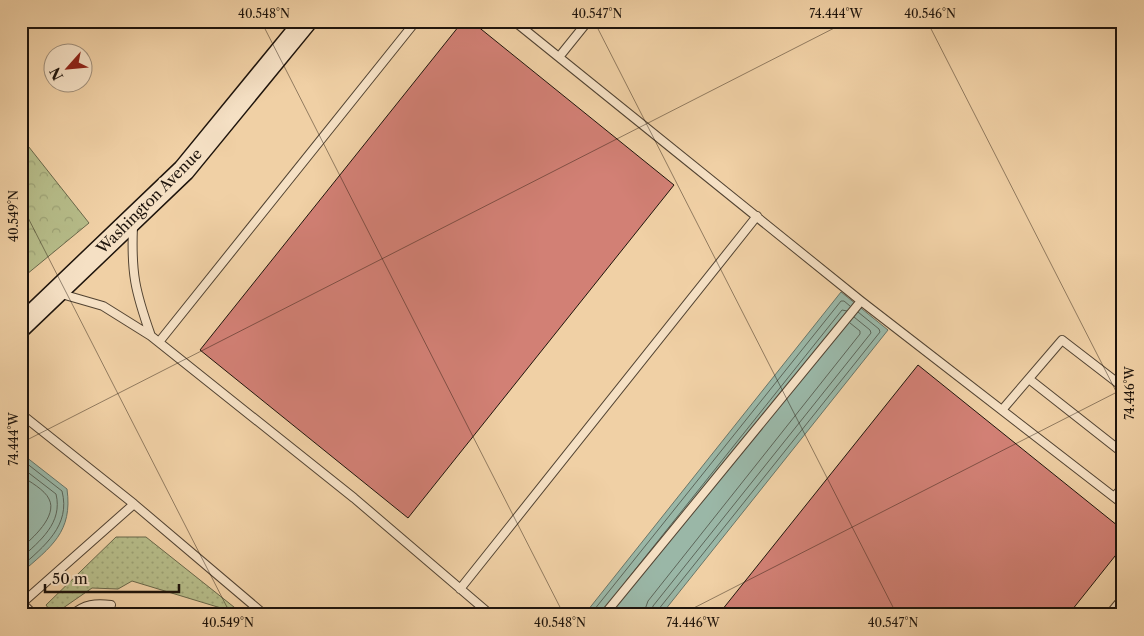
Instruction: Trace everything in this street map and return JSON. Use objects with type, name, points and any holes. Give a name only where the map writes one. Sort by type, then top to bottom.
[{"type":"main road","name":"Washington Avenue","points":[[21,326],[184,170],[306,21]]},
{"type":"lane","points":[[159,342],[416,21]]},
{"type":"lane","points":[[514,21],[861,301],[1123,504]]},
{"type":"lane","points":[[559,57],[588,21]]},
{"type":"lane","points":[[460,588],[757,216]]},
{"type":"lane","points":[[133,218],[131,262],[134,282],[151,336]]},
{"type":"lane","points":[[56,293],[103,306],[151,336],[354,498],[491,615]]},
{"type":"lane","points":[[604,615],[861,301]]},
{"type":"lane","points":[[1002,410],[1062,340],[1123,387]]},
{"type":"lane","points":[[1029,379],[1123,453]]},
{"type":"lane","points":[[21,414],[134,504],[264,615]]},
{"type":"lane","points":[[1114,496],[1123,487]]},
{"type":"lane","points":[[34,615],[22,604],[134,504]]},
{"type":"lane","points":[[1109,615],[1123,598]]},
{"type":"lane","points":[[72,615],[78,609],[95,603],[111,605]]},
{"type":"green space","points":[[21,137],[89,223],[21,279]]},
{"type":"green space","points":[[116,537],[146,537],[244,615],[132,581],[118,589],[92,588],[53,615],[46,605]]},
{"type":"water","points":[[841,292],[888,330],[661,615],[584,615]]},
{"type":"water","points":[[21,453],[67,489],[68,504],[67,517],[58,537],[42,555],[21,573]]},
{"type":"building","points":[[463,21],[471,21],[674,185],[408,518],[200,350]]},
{"type":"building","points":[[918,365],[1123,530],[1123,546],[1068,615],[718,615]]}]
